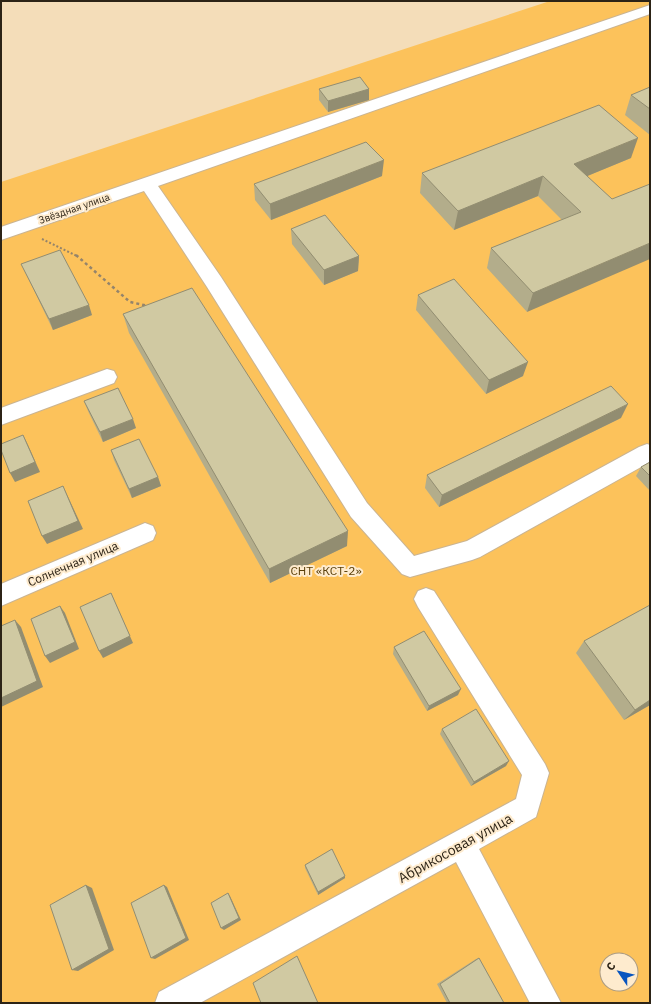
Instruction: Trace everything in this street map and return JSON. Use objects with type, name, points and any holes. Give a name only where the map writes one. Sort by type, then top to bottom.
[{"type":"street","name":"Звёздная улица","points":[[9,231],[650,9]]},
{"type":"street","points":[[147,183],[214,282],[359,510],[410,567],[472,550],[646,453]]},
{"type":"street","points":[[1,417],[107,377]]},
{"type":"street","name":"Солнечная улица","points":[[1,595],[146,533]]},
{"type":"street","name":"Абрикосовая улица","points":[[170,1003],[527,808],[536,773],[426,599]]},
{"type":"street","points":[[462,844],[546,1003]]},
{"type":"path","points":[[9,231],[76,255],[130,302],[151,307]]},
{"type":"green space","name":"СНТ «КСТ-2»","points":[[550,1],[650,1],[650,1003],[1,1003],[1,182]]},
{"type":"building","points":[[360,77],[369,89],[328,101],[319,89]]},
{"type":"building","points":[[650,87],[650,109],[631,95]]},
{"type":"building","points":[[599,105],[638,138],[574,164],[612,199],[650,184],[650,243],[533,293],[491,248],[581,212],[543,176],[458,211],[422,173]]},
{"type":"building","points":[[366,142],[384,160],[270,204],[254,184]]},
{"type":"building","points":[[325,215],[359,256],[324,270],[291,229]]},
{"type":"building","points":[[60,250],[89,305],[49,319],[21,264]]},
{"type":"building","points":[[454,279],[528,362],[489,380],[418,295]]},
{"type":"building","points":[[192,288],[348,531],[269,569],[123,314]]},
{"type":"building","points":[[611,386],[628,404],[442,495],[427,475]]},
{"type":"building","points":[[118,388],[133,419],[100,432],[84,401]]},
{"type":"building","points":[[23,435],[35,462],[10,473],[1,450],[1,444]]},
{"type":"building","points":[[139,439],[158,477],[129,489],[111,450]]},
{"type":"building","points":[[650,462],[650,476],[641,467]]},
{"type":"building","points":[[63,486],[78,521],[42,536],[28,501]]},
{"type":"building","points":[[111,593],[130,636],[99,651],[80,607]]},
{"type":"building","points":[[650,605],[650,700],[635,710],[584,641]]},
{"type":"building","points":[[60,606],[75,642],[45,656],[31,619]]},
{"type":"building","points":[[15,620],[37,681],[1,698],[1,626]]},
{"type":"building","points":[[424,631],[461,689],[429,706],[394,647]]},
{"type":"building","points":[[476,709],[509,761],[474,782],[442,729]]},
{"type":"building","points":[[332,849],[345,876],[318,892],[305,865]]},
{"type":"building","points":[[86,885],[109,949],[72,970],[50,905]]},
{"type":"building","points":[[164,885],[186,938],[151,958],[131,903]]},
{"type":"building","points":[[228,893],[239,918],[221,928],[211,903]]},
{"type":"building","points":[[297,956],[318,1003],[261,1003],[253,983]]},
{"type":"building","points":[[479,958],[504,1003],[450,1003],[440,984]]}]
